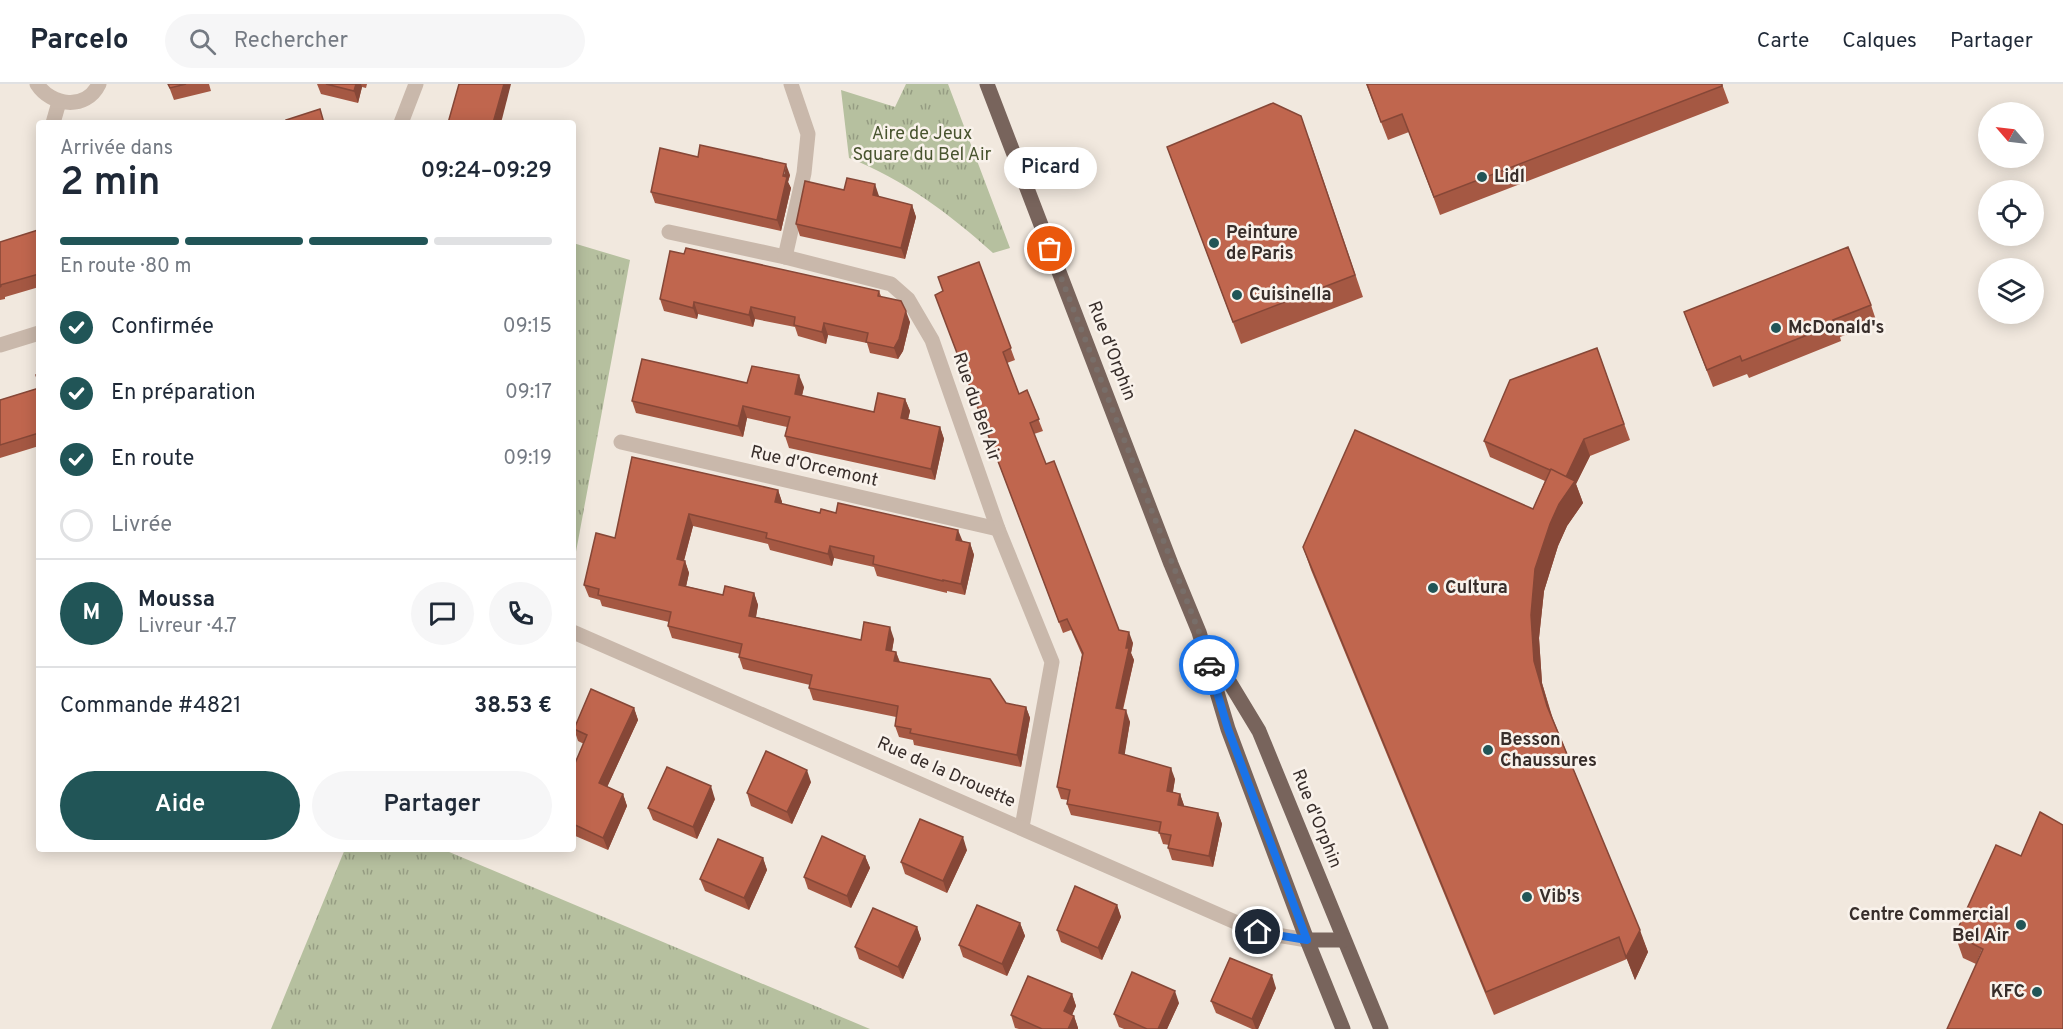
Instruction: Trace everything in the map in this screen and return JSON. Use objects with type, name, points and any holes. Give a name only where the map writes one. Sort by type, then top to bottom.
[{"type":"main road","name":"Rue d'Orphin","points":[[987,84],[1199,632],[1228,729],[1343,1029]]},
{"type":"main road","name":"Rue d'Orphin","points":[[1199,632],[1259,731],[1381,1029]]},
{"type":"main road","points":[[1307,940],[1344,940]]},
{"type":"street","points":[[37,84],[43,93],[65,103],[77,102],[88,97],[99,84]]},
{"type":"street","points":[[402,120],[416,84]]},
{"type":"street","points":[[785,257],[804,173],[808,134],[791,84]]},
{"type":"street","points":[[54,120],[59,102]]},
{"type":"street","name":"Rue du Bel Air","points":[[669,232],[785,257],[891,284],[908,298],[932,340],[998,529],[1052,662],[1022,827]]},
{"type":"street","points":[[0,345],[36,334]]},
{"type":"street","name":"Rue d'Orcemont","points":[[621,442],[998,529]]},
{"type":"street","name":"Rue de la Drouette","points":[[576,633],[1258,932],[1307,940]]},
{"type":"green space","name":"Aire de Jeux Square du Bel Air","points":[[906,84],[948,84],[1010,248],[993,253],[960,225],[907,187],[849,158],[841,90],[895,107]]},
{"type":"green space","points":[[576,244],[630,260],[576,552]]},
{"type":"green space","points":[[344,852],[449,852],[870,1029],[271,1029]]},
{"type":"building","points":[[168,84],[186,84],[170,88]]},
{"type":"building","points":[[326,84],[356,84],[354,91]]},
{"type":"building","points":[[459,84],[504,84],[494,120],[449,120]]},
{"type":"building","name":"Lidl","points":[[1367,84],[1722,84],[1722,86],[1434,197],[1402,114],[1381,122]]},
{"type":"building","points":[[1273,103],[1301,116],[1355,275],[1233,322],[1167,147]]},
{"type":"building","points":[[320,109],[323,120],[286,120]]},
{"type":"building","points":[[700,145],[786,164],[783,176],[787,177],[777,220],[651,192],[660,148],[698,157]]},
{"type":"building","points":[[847,178],[875,184],[873,195],[912,205],[901,248],[796,224],[805,181],[844,190]]},
{"type":"building","points":[[36,231],[36,275],[0,285],[0,242]]},
{"type":"building","points":[[1848,247],[1871,305],[1833,320],[1835,324],[1742,361],[1740,356],[1707,370],[1684,312]]},
{"type":"building","points":[[686,248],[879,291],[878,296],[901,301],[906,311],[899,339],[894,348],[866,342],[868,333],[824,323],[822,332],[794,325],[795,317],[751,307],[749,315],[694,302],[693,308],[660,299],[670,251],[684,254]]},
{"type":"building","points":[[979,262],[1011,348],[1003,352],[1019,394],[1027,390],[1039,419],[1030,423],[1046,464],[1054,461],[1119,630],[1129,632],[1126,648],[1129,648],[1116,708],[1126,710],[1119,753],[1171,768],[1167,791],[1180,794],[1178,805],[1218,813],[1209,856],[1168,848],[1171,835],[1159,833],[1161,822],[1067,804],[1070,790],[1057,787],[1083,653],[1067,619],[1059,622],[935,295],[943,291],[938,277]]},
{"type":"building","points":[[1597,348],[1624,424],[1584,439],[1566,477],[1484,441],[1510,380]]},
{"type":"building","points":[[642,359],[747,383],[752,366],[799,375],[795,394],[874,412],[878,393],[905,399],[901,418],[940,427],[931,469],[785,436],[790,417],[743,406],[738,426],[632,401]]},
{"type":"building","points":[[36,389],[36,434],[0,445],[0,400]]},
{"type":"building","points":[[1355,430],[1533,509],[1551,469],[1575,481],[1559,504],[1535,569],[1531,615],[1534,661],[1547,706],[1640,930],[1626,957],[1619,937],[1486,992],[1303,547]]},
{"type":"building","points":[[632,457],[778,490],[775,502],[820,513],[821,509],[836,513],[838,503],[958,530],[956,540],[970,543],[961,584],[873,564],[874,556],[830,546],[828,554],[766,538],[767,533],[689,514],[677,559],[685,561],[679,585],[723,595],[725,586],[754,593],[749,616],[861,640],[864,622],[890,627],[886,650],[896,652],[894,661],[990,679],[1006,703],[1026,707],[1017,755],[910,733],[911,729],[895,726],[898,706],[809,688],[812,675],[739,657],[742,644],[668,626],[671,612],[598,595],[599,589],[584,585],[596,533],[615,538]]},
{"type":"building","points":[[591,689],[634,708],[599,783],[623,794],[603,838],[576,825],[576,761],[587,735],[576,730],[576,724]]},
{"type":"building","points":[[766,751],[807,770],[787,812],[747,793]]},
{"type":"building","points":[[667,767],[711,786],[693,827],[648,808]]},
{"type":"building","name":"Centre Commercial Bel Air","points":[[2040,812],[2063,825],[2063,1029],[1947,1029],[1983,949],[1955,935],[1996,845],[2021,856]]},
{"type":"building","points":[[920,819],[963,837],[943,881],[901,862]]},
{"type":"building","points":[[822,836],[865,856],[847,896],[804,877]]},
{"type":"building","points":[[718,839],[763,858],[744,898],[700,879]]},
{"type":"building","points":[[1075,886],[1117,905],[1098,948],[1057,930]]},
{"type":"building","points":[[977,905],[1020,923],[1002,964],[959,945]]},
{"type":"building","points":[[873,908],[917,927],[898,967],[855,947]]},
{"type":"building","points":[[1230,958],[1272,975],[1252,1019],[1211,1001]]},
{"type":"building","points":[[1132,972],[1175,991],[1158,1029],[1147,1029],[1114,1014]]},
{"type":"building","points":[[1028,976],[1072,994],[1064,1011],[1074,1016],[1068,1029],[1042,1029],[1011,1015]]},
{"type":"way so far","points":[[1050,249],[1199,632],[1209,665]]},
{"type":"place","name":"Lidl","points":[[1482,177]]},
{"type":"place","name":"Peinture de Paris","points":[[1214,243]]},
{"type":"place","name":"Picard","points":[[1050,249]]},
{"type":"place","name":"Cuisinella","points":[[1237,295]]},
{"type":"place","name":"McDonald's","points":[[1776,328]]},
{"type":"place","name":"Cultura","points":[[1433,588]]},
{"type":"place","name":"Besson Chaussures","points":[[1488,750]]},
{"type":"place","name":"Vib's","points":[[1527,897]]},
{"type":"place","name":"Centre Commercial Bel Air","points":[[2021,925]]},
{"type":"place","name":"KFC","points":[[2037,992]]},
{"type":"route","points":[[1209,665],[1228,729],[1307,940],[1258,932]]}]
